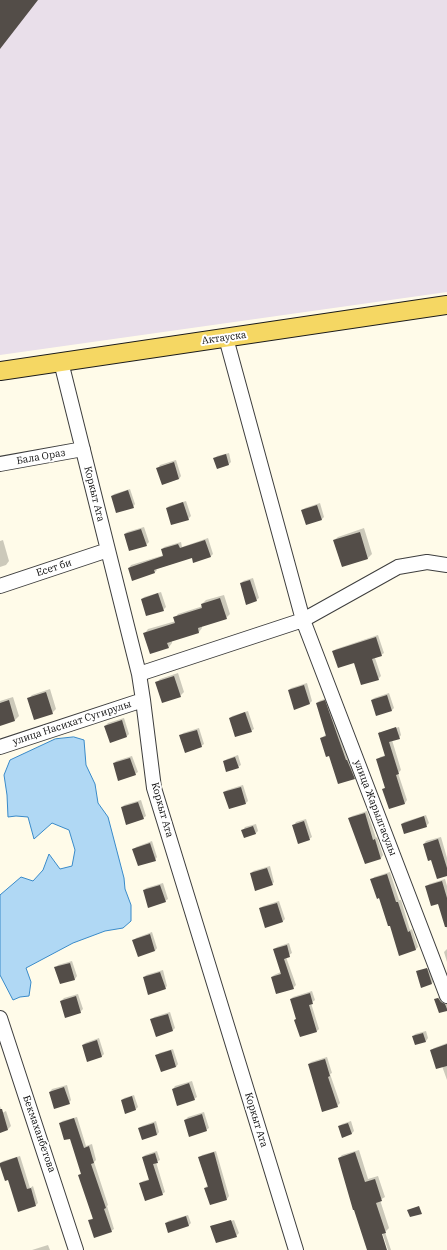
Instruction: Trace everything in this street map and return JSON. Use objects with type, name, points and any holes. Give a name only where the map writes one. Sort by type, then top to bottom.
[{"type":"main road","name":"Актауска","points":[[0,371],[447,305]]},
{"type":"street","name":"улица Жарылгасулы","points":[[226,338],[303,620],[447,996]]},
{"type":"street","name":"Коркыт Ата","points":[[61,362],[139,674],[154,788],[296,1250]]},
{"type":"street","name":"Бала Ораз","points":[[0,464],[83,449]]},
{"type":"street","name":"Есет би","points":[[0,586],[108,550]]},
{"type":"street","points":[[139,674],[303,620],[398,567],[426,562],[447,565]]},
{"type":"street","name":"улица Насихат Сугирулы","points":[[0,747],[143,700]]},
{"type":"street","name":"Бекмаханбетова","points":[[0,1018],[76,1250]]},
{"type":"shaded area","points":[[0,0],[447,0],[447,292],[0,355]]},
{"type":"water","points":[[74,737],[84,740],[86,765],[95,784],[98,803],[108,817],[124,878],[125,889],[131,905],[131,921],[123,928],[105,931],[73,943],[26,968],[31,982],[29,996],[20,997],[13,1000],[0,975],[0,895],[21,877],[33,881],[43,870],[49,854],[60,869],[72,866],[75,850],[69,830],[52,823],[34,839],[28,817],[8,817],[4,775],[10,760],[55,739]]},
{"type":"building","points":[[0,0],[38,0],[0,49]]},
{"type":"building","points":[[226,454],[229,465],[217,469],[213,458]]},
{"type":"building","points":[[174,462],[179,479],[162,485],[156,468]]},
{"type":"building","points":[[128,490],[134,508],[116,513],[111,496]]},
{"type":"building","points":[[183,502],[189,520],[171,525],[166,508]]},
{"type":"building","points":[[317,505],[322,520],[306,525],[301,510]]},
{"type":"building","points":[[141,529],[147,546],[129,551],[124,534]]},
{"type":"building","points":[[360,532],[368,559],[342,567],[333,540]]},
{"type":"building","points":[[205,540],[211,557],[193,563],[192,558],[154,570],[155,573],[132,581],[128,568],[163,556],[161,549],[178,544],[180,548]]},
{"type":"building","points":[[250,580],[257,601],[246,605],[240,583]]},
{"type":"building","points":[[158,593],[164,611],[146,616],[141,599]]},
{"type":"building","points":[[220,598],[227,619],[198,628],[199,633],[167,643],[169,648],[150,654],[143,633],[175,623],[173,617],[202,608],[201,604]]},
{"type":"building","points":[[376,637],[382,656],[372,659],[379,680],[361,685],[354,663],[338,668],[332,651]]},
{"type":"building","points":[[174,676],[181,697],[162,703],[155,682]]},
{"type":"building","points":[[304,685],[310,704],[294,710],[288,690]]},
{"type":"building","points":[[46,692],[53,714],[34,720],[27,698]]},
{"type":"building","points":[[387,695],[392,711],[376,716],[371,700]]},
{"type":"building","points":[[9,700],[15,721],[0,726],[0,703]]},
{"type":"building","points":[[325,700],[346,760],[355,779],[338,784],[329,756],[326,757],[320,738],[326,736],[316,703]]},
{"type":"building","points":[[245,712],[252,732],[235,737],[229,718]]},
{"type":"building","points":[[122,720],[127,737],[110,743],[104,726]]},
{"type":"building","points":[[396,727],[400,739],[389,742],[399,774],[396,775],[405,804],[389,809],[382,789],[385,788],[376,759],[385,756],[378,733]]},
{"type":"building","points":[[197,730],[202,747],[185,753],[179,735]]},
{"type":"building","points":[[235,757],[239,768],[226,772],[223,761]]},
{"type":"building","points":[[130,758],[136,775],[118,781],[113,763]]},
{"type":"building","points":[[241,787],[246,804],[229,809],[223,792]]},
{"type":"building","points":[[138,802],[144,819],[126,825],[121,807]]},
{"type":"building","points":[[365,813],[373,840],[375,839],[381,859],[365,864],[348,818]]},
{"type":"building","points":[[424,816],[427,827],[404,834],[401,824]]},
{"type":"building","points":[[304,821],[310,840],[298,844],[292,825]]},
{"type":"building","points":[[253,826],[256,834],[244,838],[241,830]]},
{"type":"building","points":[[438,839],[447,868],[447,876],[437,879],[431,860],[428,861],[423,844]]},
{"type":"building","points":[[150,843],[156,861],[138,866],[132,849]]},
{"type":"building","points":[[267,868],[273,885],[255,891],[250,873]]},
{"type":"building","points":[[387,874],[396,902],[398,902],[416,950],[399,956],[390,926],[388,926],[379,898],[377,899],[370,879]]},
{"type":"building","points":[[442,881],[447,898],[447,927],[445,927],[438,904],[431,906],[425,886]]},
{"type":"building","points":[[160,885],[166,902],[148,908],[143,890]]},
{"type":"building","points":[[277,903],[283,922],[265,928],[259,908]]},
{"type":"building","points":[[150,934],[155,951],[138,957],[132,940]]},
{"type":"building","points":[[287,945],[290,957],[284,959],[294,989],[276,994],[271,977],[281,974],[273,949]]},
{"type":"building","points":[[70,963],[75,980],[60,984],[54,967]]},
{"type":"building","points":[[427,968],[432,984],[421,988],[416,971]]},
{"type":"building","points":[[160,972],[166,989],[148,995],[143,977]]},
{"type":"building","points":[[310,993],[313,1004],[309,1005],[317,1032],[300,1037],[294,1020],[296,1019],[290,999]]},
{"type":"building","points":[[76,996],[81,1013],[65,1018],[60,1001]]},
{"type":"building","points":[[438,998],[445,1004],[447,1011],[439,1013],[434,999]]},
{"type":"building","points":[[168,1014],[173,1031],[156,1037],[150,1019]]},
{"type":"building","points":[[423,1033],[426,1042],[415,1045],[412,1036]]},
{"type":"building","points":[[97,1040],[102,1057],[87,1062],[82,1045]]},
{"type":"building","points":[[447,1044],[447,1066],[436,1069],[430,1050]]},
{"type":"building","points":[[171,1050],[176,1067],[161,1072],[155,1055]]},
{"type":"building","points":[[325,1059],[330,1076],[328,1077],[338,1107],[322,1112],[308,1064]]},
{"type":"building","points":[[189,1083],[195,1100],[177,1106],[172,1089]]},
{"type":"building","points":[[64,1087],[70,1104],[54,1109],[49,1092]]},
{"type":"building","points":[[132,1096],[136,1110],[125,1114],[121,1100]]},
{"type":"building","points":[[0,1109],[2,1109],[8,1130],[0,1133]]},
{"type":"building","points":[[202,1114],[207,1131],[189,1137],[184,1120]]},
{"type":"building","points":[[74,1118],[84,1148],[89,1146],[94,1163],[91,1164],[106,1208],[104,1209],[112,1232],[94,1238],[88,1220],[93,1219],[78,1175],[81,1174],[70,1139],[64,1140],[59,1123]]},
{"type":"building","points":[[154,1123],[157,1135],[142,1140],[138,1128]]},
{"type":"building","points":[[348,1123],[352,1134],[342,1138],[338,1126]]},
{"type":"building","points":[[214,1152],[227,1200],[210,1205],[204,1188],[208,1187],[198,1157]]},
{"type":"building","points":[[355,1152],[365,1182],[375,1179],[382,1201],[376,1203],[386,1233],[382,1234],[387,1250],[367,1250],[353,1210],[338,1158]]},
{"type":"building","points":[[155,1153],[158,1163],[153,1164],[163,1195],[145,1201],[139,1183],[149,1180],[142,1157]]},
{"type":"building","points":[[17,1157],[27,1189],[31,1188],[36,1206],[18,1212],[8,1180],[5,1181],[0,1166],[0,1163]]},
{"type":"building","points":[[419,1206],[422,1214],[410,1217],[407,1210]]},
{"type":"building","points":[[186,1216],[189,1226],[168,1233],[165,1223]]},
{"type":"building","points":[[231,1220],[237,1237],[216,1243],[210,1226]]}]
